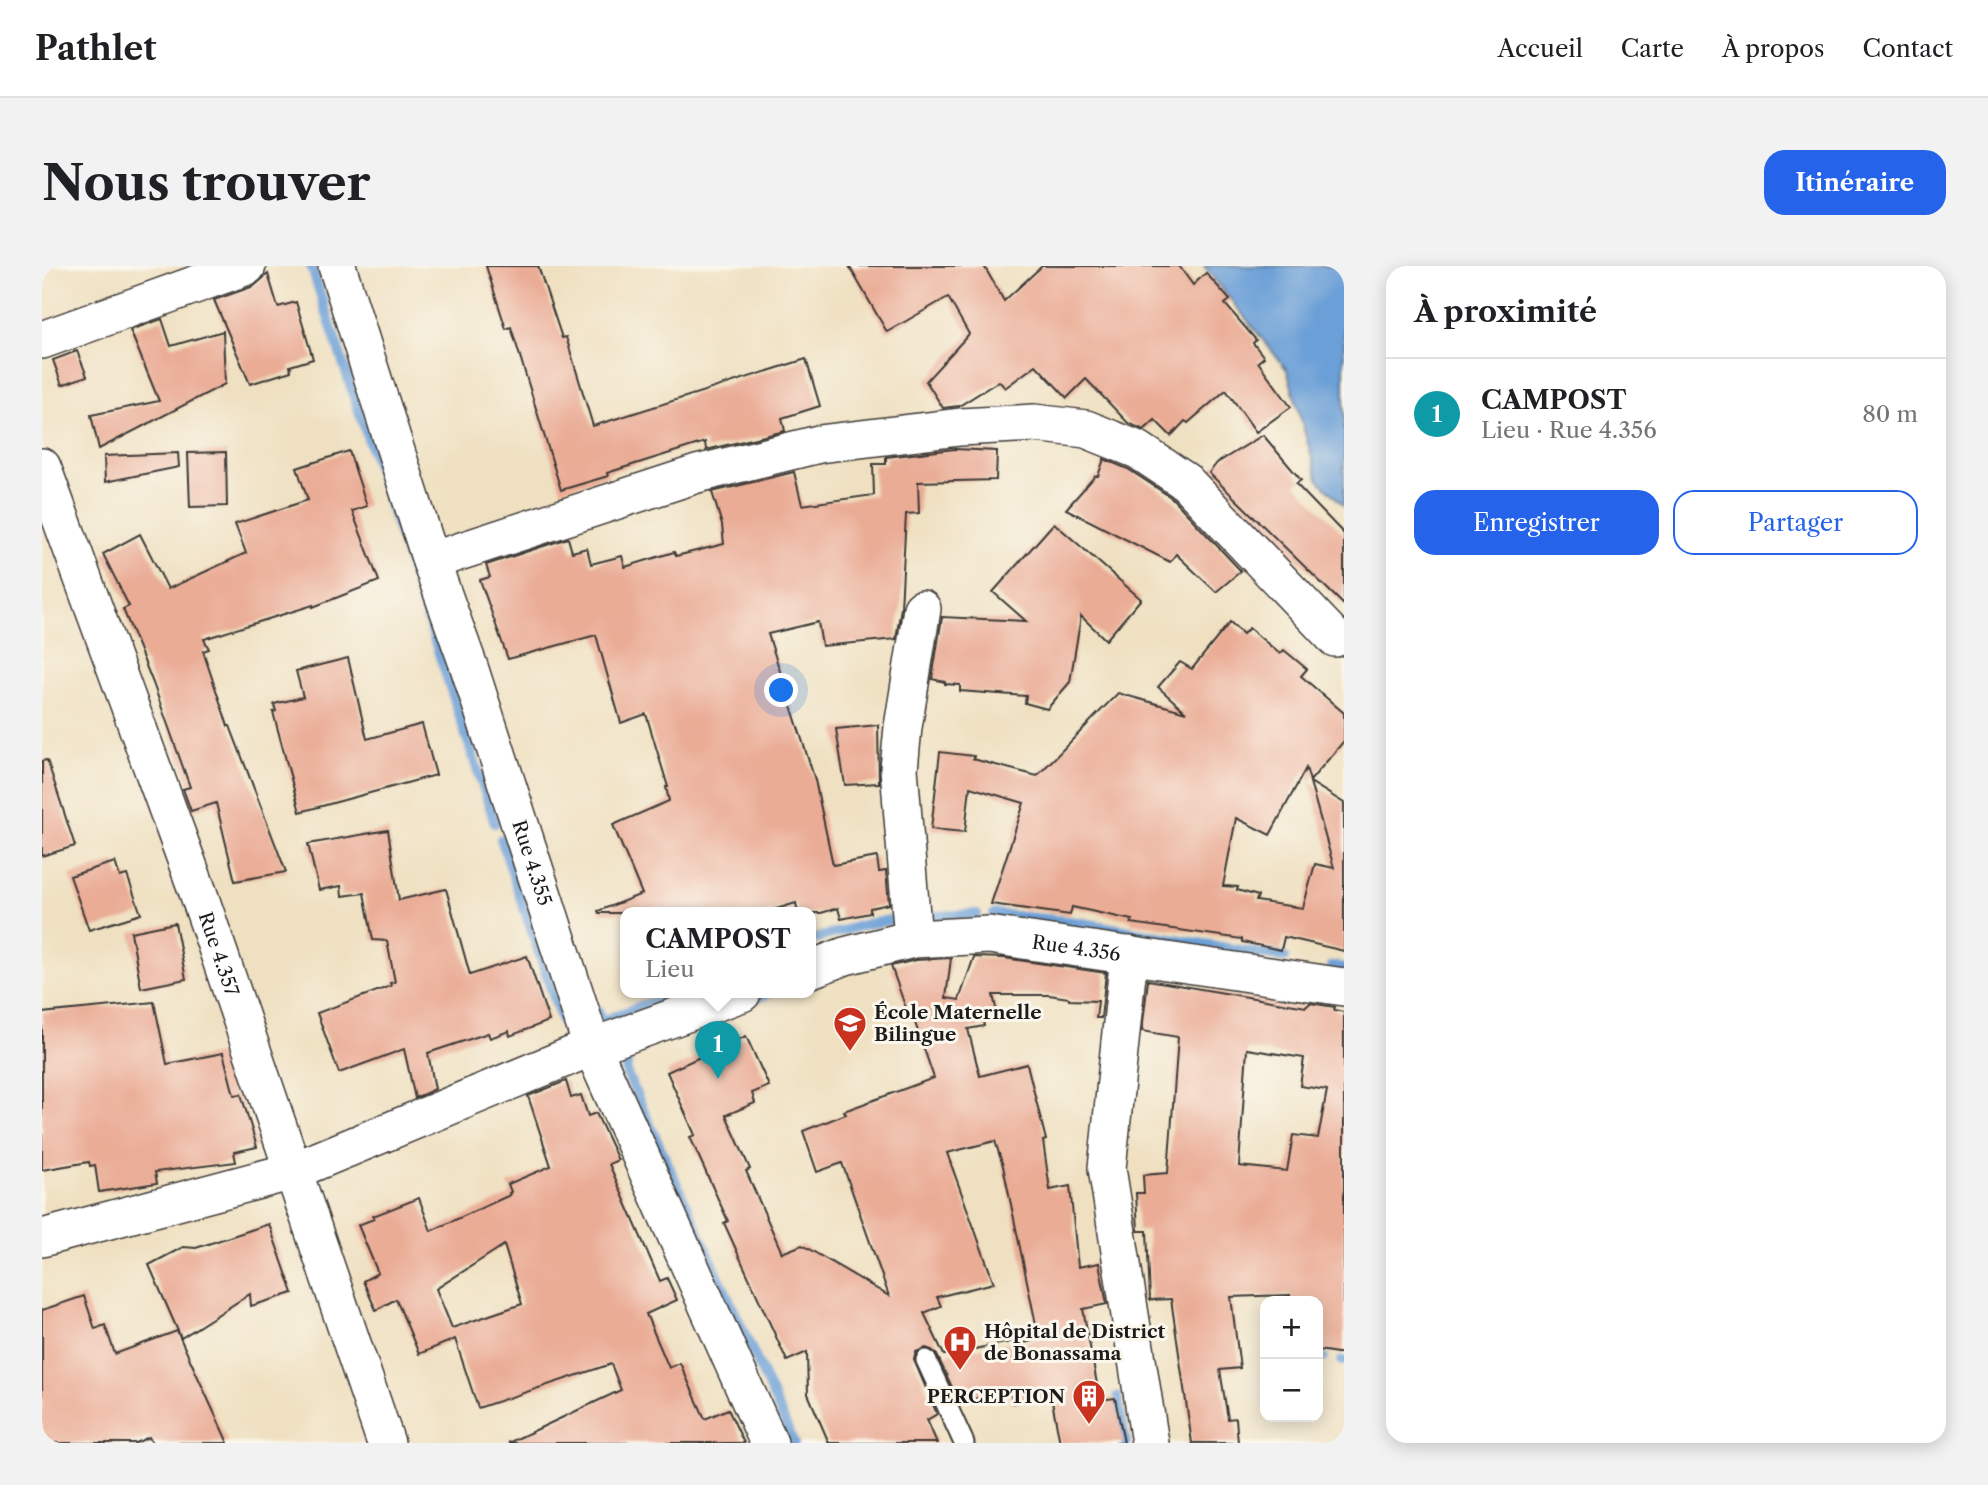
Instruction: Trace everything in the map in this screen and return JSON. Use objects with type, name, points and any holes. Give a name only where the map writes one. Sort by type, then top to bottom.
[{"type":"street","points":[[42,340],[247,266]]},
{"type":"street","name":"Rue 4.355","points":[[337,266],[431,561],[469,667],[592,1047],[769,1443]]},
{"type":"street","points":[[431,561],[697,474],[819,444],[960,427],[1034,423],[1086,429],[1138,450],[1186,482],[1335,638]]},
{"type":"street","name":"Rue 4.357","points":[[42,467],[198,895],[386,1443]]},
{"type":"street","points":[[913,939],[899,769],[922,610]]},
{"type":"street","name":"Rue 4.356","points":[[816,967],[845,956],[913,939],[989,935],[1344,987]]},
{"type":"street","points":[[1129,955],[1107,1168],[1150,1443]]},
{"type":"street","points":[[42,1238],[293,1171],[592,1047],[728,998]]},
{"type":"lane","points":[[926,1360],[964,1443]]},
{"type":"water","points":[[1204,266],[1344,266],[1344,506],[1318,479],[1287,370]]},
{"type":"building","points":[[486,266],[538,266],[562,338],[566,337],[593,426],[806,359],[820,406],[782,418],[785,431],[706,450],[705,442],[561,490],[511,327],[506,329]]},
{"type":"building","points":[[849,266],[984,266],[1004,301],[1042,266],[1179,266],[1193,285],[1206,273],[1230,300],[1225,304],[1256,340],[1253,343],[1264,357],[1258,362],[1291,407],[1256,432],[1226,390],[1188,423],[1185,421],[1171,436],[1155,420],[1144,430],[1128,423],[1086,379],[1067,398],[1036,365],[1005,388],[999,381],[959,406],[943,408],[926,381],[969,334],[948,297],[887,332]]},
{"type":"building","points":[[268,274],[278,307],[296,302],[313,359],[290,366],[291,371],[250,384],[214,300],[254,286]]},
{"type":"building","points":[[162,319],[171,346],[223,331],[225,384],[99,449],[91,415],[159,401],[130,330]]},
{"type":"building","points":[[77,351],[87,376],[62,385],[53,360]]},
{"type":"building","points":[[1263,435],[1301,480],[1296,484],[1344,534],[1344,605],[1209,473],[1217,463]]},
{"type":"building","points":[[955,449],[997,451],[996,480],[918,482],[919,513],[906,514],[901,608],[896,639],[822,646],[818,622],[768,634],[815,780],[833,865],[877,857],[879,872],[886,871],[889,904],[870,908],[870,913],[841,919],[838,908],[816,913],[816,907],[797,907],[796,903],[783,907],[620,907],[620,913],[599,913],[598,911],[642,894],[613,825],[669,801],[668,787],[646,714],[621,723],[596,635],[508,659],[480,580],[490,577],[486,565],[568,538],[572,552],[587,548],[591,564],[622,556],[625,567],[674,552],[676,556],[724,544],[722,525],[712,492],[794,472],[802,505],[874,495],[873,464],[886,464],[886,457]]},
{"type":"building","points":[[349,451],[367,506],[352,511],[379,581],[313,607],[204,639],[209,649],[203,651],[228,726],[286,872],[235,881],[216,803],[191,811],[183,789],[190,787],[123,609],[129,606],[103,554],[140,534],[168,589],[246,553],[235,524],[308,500],[297,468]]},
{"type":"building","points":[[226,452],[227,506],[190,507],[188,453]]},
{"type":"building","points":[[178,453],[179,467],[105,482],[104,456]]},
{"type":"building","points":[[1104,459],[1128,469],[1172,498],[1241,571],[1216,592],[1176,554],[1170,562],[1066,509],[1095,476],[1098,476]]},
{"type":"building","points":[[1054,523],[1141,599],[1106,640],[1081,616],[1070,682],[1047,709],[1025,703],[1026,696],[960,691],[960,685],[945,684],[932,679],[942,617],[1026,621],[993,592]]},
{"type":"building","points":[[1230,622],[1243,634],[1249,628],[1280,654],[1284,650],[1307,669],[1301,676],[1344,713],[1344,741],[1310,781],[1306,768],[1270,835],[1236,818],[1223,886],[1238,887],[1237,890],[1258,896],[1256,901],[1303,908],[1315,864],[1334,868],[1310,782],[1344,803],[1344,951],[1284,937],[1281,950],[1242,942],[1242,939],[1131,923],[1132,920],[1072,907],[1070,915],[991,904],[1024,803],[970,787],[965,832],[931,829],[940,752],[974,756],[973,759],[1037,776],[1118,693],[1186,712],[1158,687],[1180,662],[1192,669]]},
{"type":"building","points":[[348,658],[367,739],[422,724],[436,775],[300,812],[273,712],[276,711],[274,704],[303,697],[296,671]]},
{"type":"building","points":[[878,725],[879,783],[845,785],[836,729]]},
{"type":"building","points":[[47,760],[75,846],[42,856],[42,761]]},
{"type":"building","points":[[388,830],[399,900],[446,889],[470,975],[527,956],[549,1021],[510,1036],[509,1031],[490,1038],[488,1033],[428,1053],[435,1089],[415,1098],[404,1049],[339,1073],[317,1013],[391,986],[390,983],[395,982],[387,941],[373,940],[364,893],[342,896],[341,886],[319,890],[308,844]]},
{"type":"building","points":[[115,862],[120,877],[127,875],[141,914],[89,930],[70,876]]},
{"type":"building","points":[[175,923],[186,979],[141,988],[131,932]]},
{"type":"building","points":[[974,957],[1004,958],[1106,973],[1101,1018],[1096,1018],[1098,1001],[1069,1000],[1049,995],[993,995],[998,1017],[983,1021],[984,1026],[968,1029],[980,1076],[1027,1064],[1046,1140],[1043,1141],[1050,1190],[1070,1186],[1078,1267],[1099,1263],[1107,1304],[1083,1309],[1100,1400],[1115,1398],[1124,1443],[1060,1443],[1051,1396],[1013,1403],[1010,1392],[959,1402],[937,1355],[926,1348],[916,1352],[914,1360],[937,1414],[927,1420],[937,1443],[829,1443],[808,1394],[807,1352],[787,1361],[724,1223],[728,1221],[690,1137],[695,1135],[667,1072],[746,1036],[769,1086],[752,1093],[755,1103],[726,1115],[750,1169],[746,1171],[782,1253],[802,1245],[889,1296],[842,1163],[817,1172],[803,1131],[846,1114],[844,1111],[934,1078],[912,1014],[908,1014],[891,966],[916,960],[951,958],[946,998],[959,1000]],"holes":[[[995,1141],[1003,1166],[1039,1339],[944,1355],[924,1313],[941,1306],[937,1297],[994,1283],[947,1153]]]},
{"type":"building","points":[[1148,980],[1306,1007],[1310,1003],[1335,1007],[1334,1010],[1344,1012],[1344,1354],[1323,1351],[1323,1296],[1231,1297],[1240,1368],[1220,1370],[1228,1419],[1236,1418],[1238,1443],[1192,1443],[1171,1299],[1150,1300],[1147,1231],[1138,1231],[1136,1193],[1144,1193],[1143,1175],[1168,1173],[1178,1037],[1142,1031]],"holes":[[[1247,1049],[1304,1058],[1300,1086],[1327,1090],[1318,1138],[1293,1135],[1287,1171],[1239,1166]]]},
{"type":"building","points":[[154,1002],[167,1064],[223,1053],[234,1095],[241,1094],[257,1147],[234,1152],[236,1162],[155,1172],[157,1183],[99,1192],[95,1165],[90,1166],[89,1162],[42,1170],[42,1013]]},
{"type":"building","points":[[566,1081],[571,1098],[581,1095],[588,1116],[596,1113],[618,1160],[609,1164],[660,1281],[667,1278],[677,1300],[646,1314],[669,1368],[680,1363],[705,1419],[728,1409],[744,1443],[508,1443],[621,1390],[611,1364],[478,1408],[455,1339],[419,1354],[396,1299],[376,1310],[363,1281],[378,1273],[358,1225],[374,1219],[373,1216],[419,1198],[431,1231],[510,1195],[508,1184],[551,1166],[528,1096]],"holes":[[[504,1245],[522,1304],[452,1328],[436,1289]]]},
{"type":"building","points":[[269,1224],[293,1293],[251,1306],[250,1294],[181,1338],[149,1265],[183,1247],[196,1248]]},
{"type":"building","points":[[84,1296],[95,1329],[105,1325],[115,1354],[177,1331],[228,1443],[152,1443],[149,1437],[136,1443],[42,1443],[42,1310]]},
{"type":"waterway","points":[[311,266],[495,823]]},
{"type":"waterway","points":[[501,839],[562,1022]]},
{"type":"waterway","points":[[917,917],[977,914]]},
{"type":"waterway","points":[[994,914],[1077,922],[1285,958]]},
{"type":"waterway","points":[[816,939],[866,924],[897,919]]},
{"type":"waterway","points":[[1332,966],[1344,968]]},
{"type":"waterway","points":[[598,1011],[601,1019],[605,1020],[662,998]]},
{"type":"waterway","points":[[750,1001],[757,998]]},
{"type":"waterway","points":[[643,1047],[629,1057],[627,1074],[794,1443]]},
{"type":"waterway","points":[[1117,1397],[1126,1443]]},
{"type":"place","name":"École Maternelle Bilingue","points":[[850,1053]]},
{"type":"place","name":"CAMPOST","points":[[718,1079]]},
{"type":"place","name":"Hôpital de District de Bonassama","points":[[960,1372]]},
{"type":"place","name":"PERCEPTION","points":[[1089,1426]]}]
